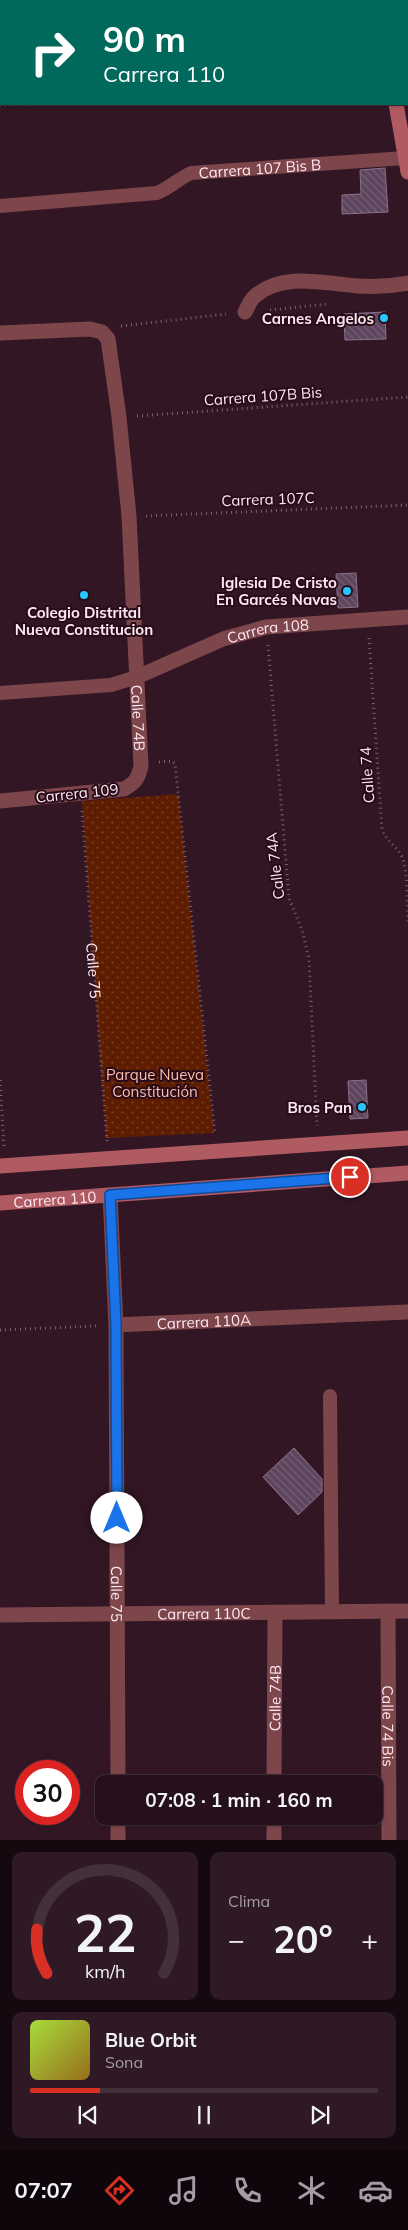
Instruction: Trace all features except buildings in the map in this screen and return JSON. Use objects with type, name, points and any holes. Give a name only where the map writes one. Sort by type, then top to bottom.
[{"type":"main road","points":[[396,105],[405,137],[407,165]]},
{"type":"main road","points":[[2,1160],[408,1138]]},
{"type":"main road","name":"Carrera 110","points":[[0,1203],[408,1173]]},
{"type":"street","points":[[245,312],[254,297],[271,287],[292,281],[323,281],[358,286],[393,286],[408,283]]},
{"type":"street","name":"Calle 74B","points":[[0,333],[90,329],[102,332],[108,339],[119,417],[129,516],[141,766]]},
{"type":"street","name":"Carrera 108","points":[[137,677],[222,639],[266,627],[408,617]]},
{"type":"street","name":"Carrera 109","points":[[0,801],[124,790],[134,784],[139,776],[141,766]]},
{"type":"street","name":"Calle 75","points":[[110,1195],[116,1325],[118,1775]]},
{"type":"street","name":"Carrera 110A","points":[[116,1325],[408,1312]]},
{"type":"street","name":"Carrera 110C","points":[[0,1615],[408,1611]]},
{"type":"street","name":"Calle 74 Bis","points":[[388,1612],[389,1840]]},
{"type":"street","name":"Calle 74B","points":[[274,1775],[275,1613]]},
{"type":"street","points":[[118,1825],[118,1840]]},
{"type":"street","points":[[274,1825],[274,1840]]},
{"type":"lane","name":"Carrera 107 Bis B","points":[[0,206],[157,193],[169,189],[179,179],[191,173],[407,165]]},
{"type":"lane","points":[[0,693],[111,684],[137,677]]},
{"type":"lane","points":[[330,1396],[332,1612]]},
{"type":"path","name":"Carrera 107B Bis","points":[[119,417],[408,397]]},
{"type":"path","name":"Carrera 107C","points":[[129,516],[408,504]]},
{"type":"path","name":"Calle 74","points":[[367,620],[382,830],[387,841],[397,849],[403,859],[408,922]]},
{"type":"path","name":"Calle 74A","points":[[266,627],[289,898],[302,930],[309,959],[317,1130]]},
{"type":"path","name":"Calle 74B","points":[[141,766],[166,760],[175,764],[216,1141]]},
{"type":"path","name":"Calle 75","points":[[81,793],[107,1148]]},
{"type":"path","points":[[0,1080],[2,1160]]},
{"type":"path","points":[[0,1330],[116,1325]]},
{"type":"green space","name":"Parque Nueva Constitución","points":[[178,794],[214,1133],[106,1138],[82,801]]},
{"type":"place","name":"Carnes Angelos","points":[[384,318]]},
{"type":"place","name":"Iglesia De Cristo En Garcés Navas","points":[[347,591]]},
{"type":"place","name":"Colegio Distrital Nueva Constitucion","points":[[84,595]]},
{"type":"place","name":"Bros Pan","points":[[362,1107]]},
{"type":"route","points":[[117,1518],[116,1325],[110,1195],[350,1177]]}]
